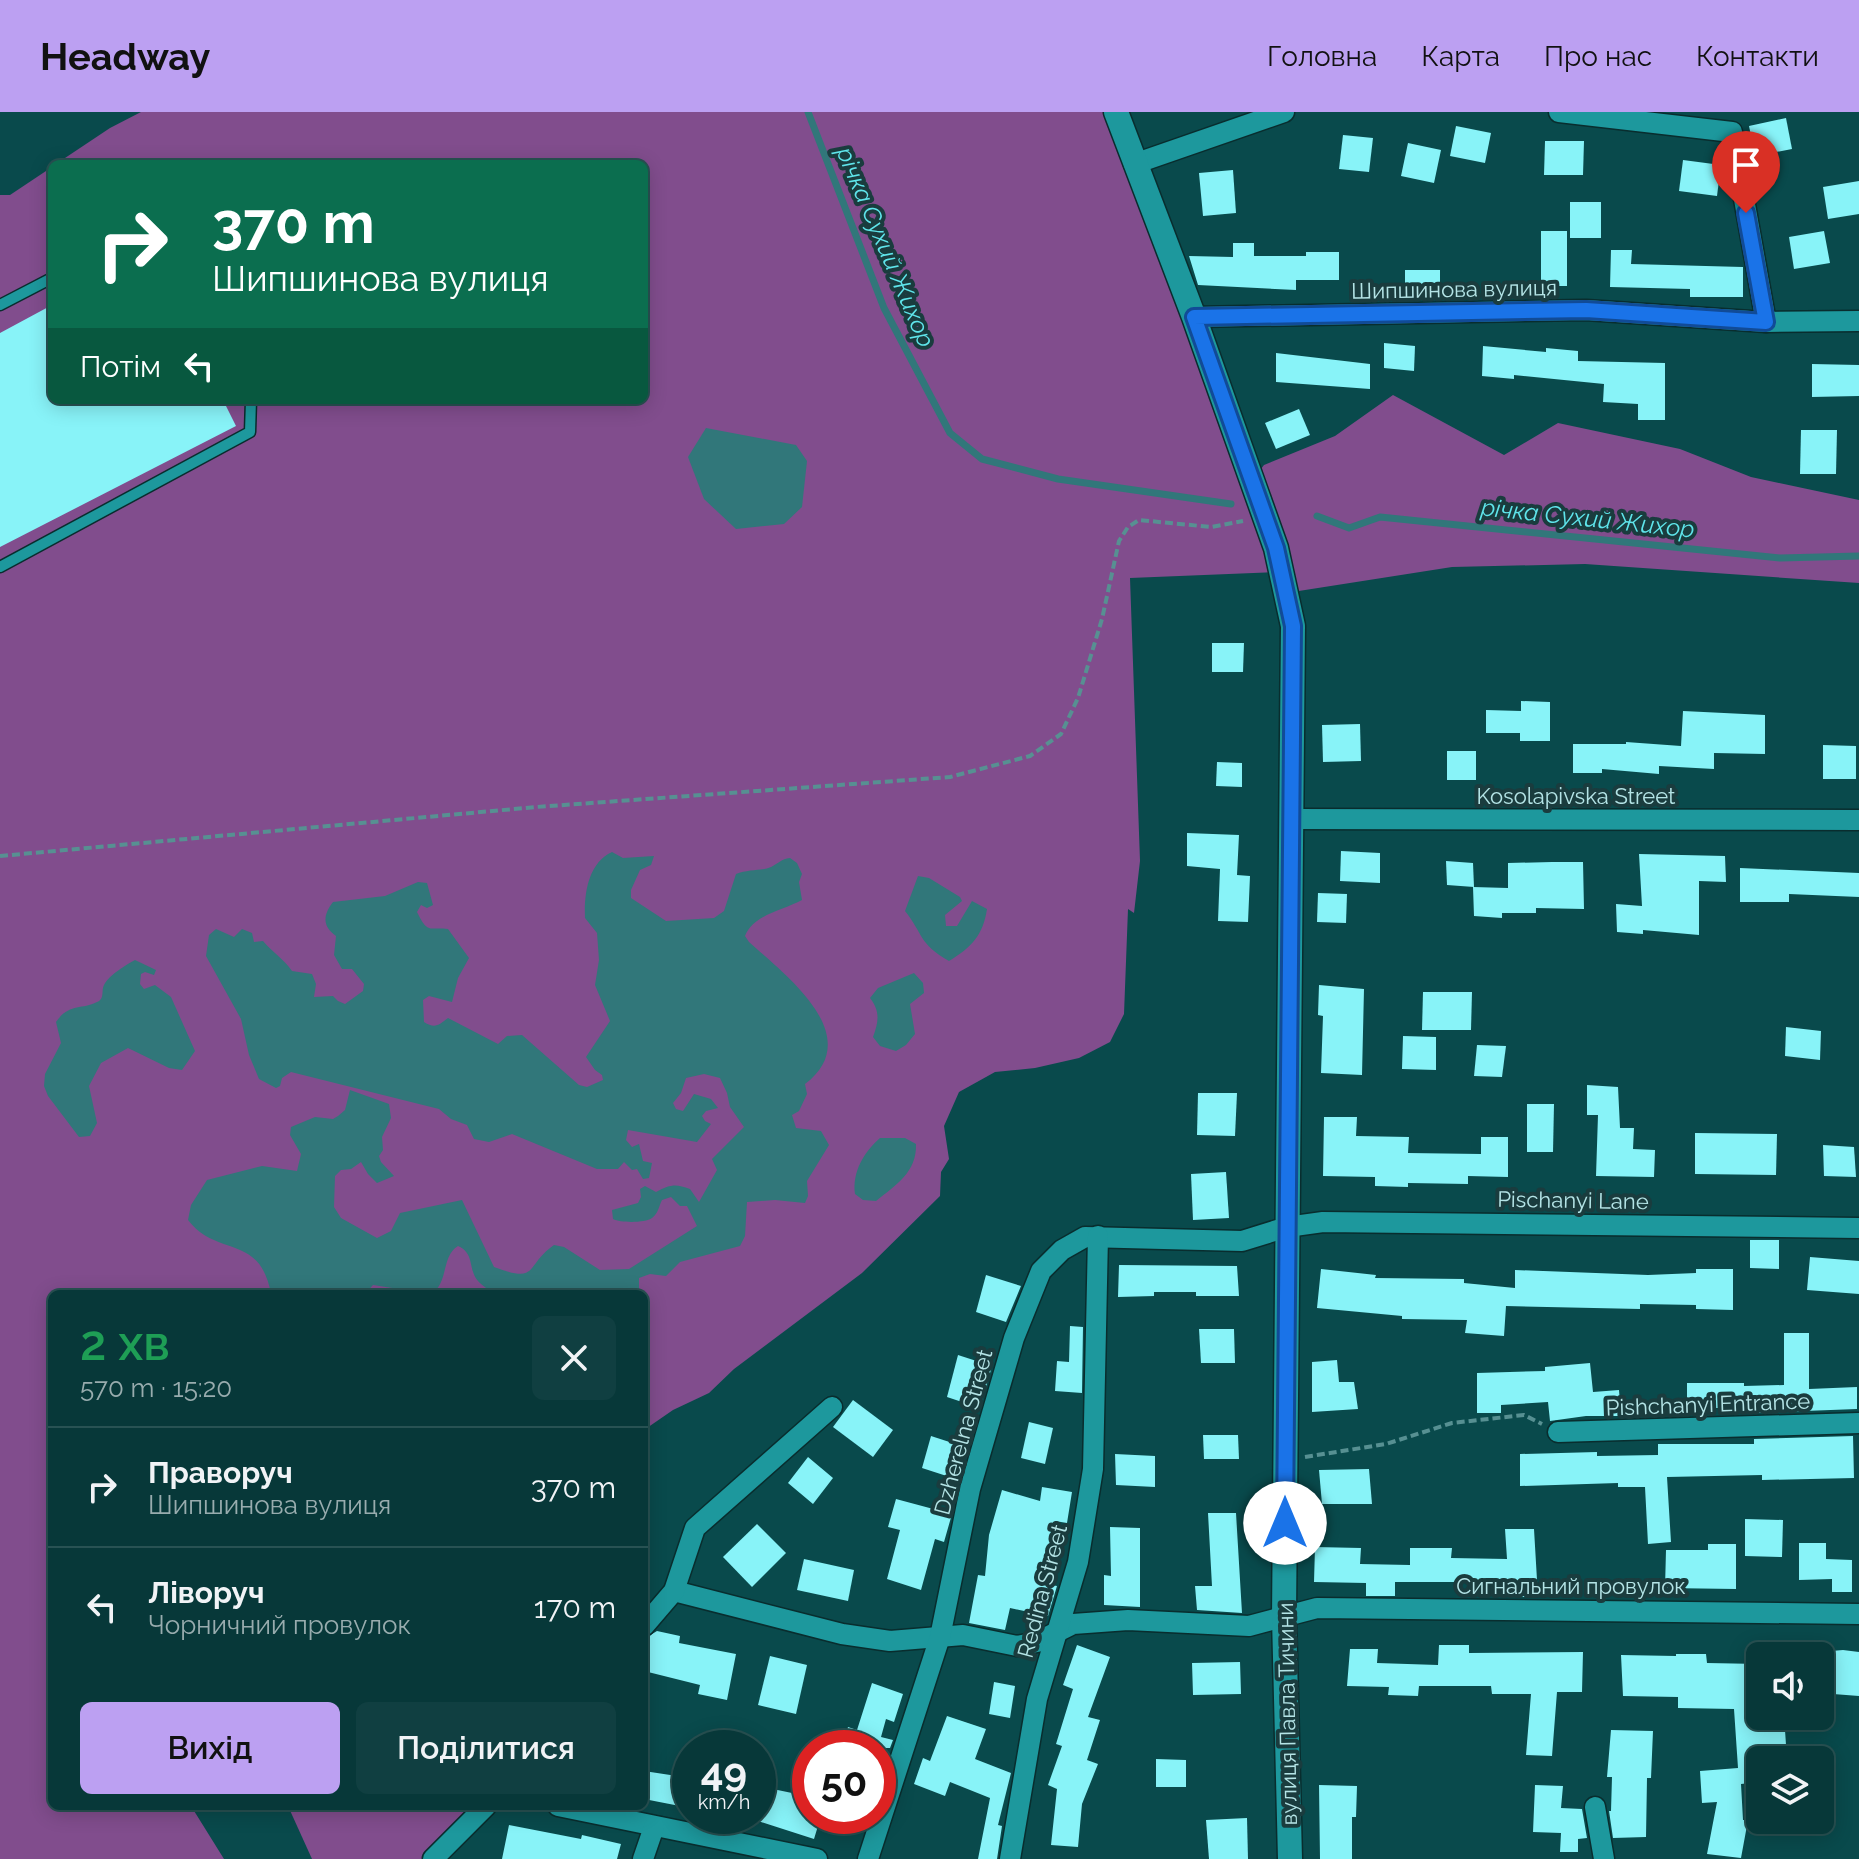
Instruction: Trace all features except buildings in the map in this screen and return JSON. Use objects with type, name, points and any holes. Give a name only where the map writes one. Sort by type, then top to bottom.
[{"type":"main road","name":"вулиця Павла Тичини","points":[[1116,112],[1194,317],[1276,548],[1293,626],[1284,1617],[1290,1859]]},
{"type":"street","points":[[1134,164],[1284,112]]},
{"type":"street","points":[[1559,112],[1732,132],[1766,322]]},
{"type":"street","name":"Шипшинова вулиця","points":[[1194,317],[1586,310],[1766,322],[1859,321]]},
{"type":"street","name":"Kosolapivska Street","points":[[1293,819],[1859,820]]},
{"type":"street","name":"Pischanyi Lane","points":[[1287,1227],[1323,1222],[1859,1228]]},
{"type":"street","name":"Dzherelna Street","points":[[868,1859],[940,1637],[970,1489],[1014,1338],[1041,1271],[1062,1250],[1085,1237],[1242,1241],[1287,1227]]},
{"type":"street","name":"Redina Street","points":[[1010,1859],[1037,1699],[1078,1562],[1093,1469],[1098,1236]]},
{"type":"street","points":[[648,1621],[674,1591],[695,1528],[832,1407]]},
{"type":"street","name":"Pishchanyi Entrance","points":[[1558,1432],[1859,1423]]},
{"type":"street","name":"Сигнальний провулок","points":[[674,1591],[842,1634],[890,1641],[963,1635],[1017,1646],[1037,1642],[1073,1624],[1128,1620],[1249,1626],[1317,1608],[1859,1614]]},
{"type":"street","points":[[1595,1807],[1604,1859]]},
{"type":"street","points":[[433,1859],[482,1810]]},
{"type":"street","points":[[576,1810],[817,1859]]},
{"type":"street","points":[[643,1859],[654,1827]]},
{"type":"lane","points":[[0,305],[48,280]]},
{"type":"lane","points":[[0,567],[250,432],[251,404]]},
{"type":"path","points":[[0,856],[536,807],[950,777],[1030,756],[1061,734],[1078,698],[1102,619],[1119,541],[1128,527],[1139,520],[1211,527],[1265,517]]},
{"type":"path","points":[[1285,1460],[1386,1444],[1452,1423],[1524,1415],[1558,1432]]},
{"type":"shaded area","points":[[141,112],[1117,112],[1257,474],[1264,465],[1335,436],[1393,395],[1504,455],[1558,423],[1680,449],[1751,477],[1859,500],[1859,583],[1585,564],[1452,567],[1286,593],[1279,572],[1130,578],[1140,861],[1134,913],[1128,909],[1124,1014],[1110,1042],[1079,1058],[1035,1068],[995,1072],[959,1092],[944,1126],[949,1159],[941,1172],[940,1196],[862,1273],[734,1369],[709,1393],[673,1410],[648,1427],[648,1290],[48,1290],[48,1810],[193,1810],[224,1859],[0,1859],[0,195],[10,195],[48,170],[48,404],[648,404],[648,160],[62,160],[110,128]]},
{"type":"shaded area","points":[[290,1810],[469,1810],[425,1859],[312,1859]]},
{"type":"water","points":[[706,428],[796,445],[807,461],[802,507],[784,524],[736,529],[704,499],[688,457]]},
{"type":"water","points":[[612,852],[623,858],[654,856],[651,865],[640,870],[631,890],[631,898],[666,921],[714,918],[724,911],[736,874],[767,868],[790,858],[797,863],[802,874],[799,882],[802,900],[755,922],[745,936],[799,988],[824,1026],[828,1046],[822,1065],[805,1084],[807,1094],[799,1111],[792,1115],[796,1128],[821,1131],[829,1145],[807,1181],[805,1203],[775,1200],[747,1202],[745,1236],[740,1246],[680,1262],[666,1276],[650,1274],[639,1278],[639,1290],[490,1290],[478,1281],[467,1253],[458,1246],[449,1256],[436,1290],[405,1290],[373,1285],[369,1290],[270,1290],[265,1275],[248,1254],[199,1232],[188,1220],[191,1205],[207,1180],[262,1166],[297,1171],[301,1154],[290,1135],[291,1127],[315,1117],[333,1119],[338,1116],[345,1110],[350,1090],[389,1104],[391,1118],[382,1137],[383,1150],[379,1156],[394,1176],[377,1183],[361,1162],[351,1169],[341,1170],[335,1176],[334,1207],[341,1218],[377,1238],[391,1231],[400,1213],[462,1200],[494,1267],[519,1274],[530,1270],[554,1245],[564,1247],[600,1270],[629,1269],[697,1226],[687,1206],[680,1206],[671,1197],[662,1200],[649,1220],[633,1222],[613,1219],[612,1210],[638,1203],[640,1189],[645,1186],[656,1192],[666,1187],[685,1187],[699,1202],[717,1170],[712,1159],[744,1127],[730,1107],[720,1078],[704,1074],[686,1078],[681,1093],[673,1103],[676,1109],[683,1111],[694,1094],[711,1099],[718,1108],[706,1111],[702,1116],[711,1124],[697,1142],[628,1130],[626,1140],[632,1147],[639,1144],[643,1161],[652,1163],[649,1178],[643,1179],[637,1169],[632,1170],[624,1162],[618,1169],[597,1169],[512,1134],[489,1142],[474,1139],[467,1125],[451,1119],[439,1109],[291,1072],[282,1078],[280,1086],[276,1088],[259,1079],[249,1055],[241,1019],[206,956],[209,935],[216,929],[234,937],[242,929],[252,933],[254,942],[263,941],[292,971],[312,974],[316,984],[314,997],[333,996],[345,1004],[363,991],[364,984],[352,969],[342,969],[334,955],[336,936],[328,928],[326,920],[333,902],[385,896],[418,882],[427,883],[433,905],[427,908],[421,905],[417,912],[429,928],[448,929],[469,958],[458,978],[452,1002],[429,996],[423,1000],[424,1022],[437,1025],[448,1018],[498,1044],[507,1036],[522,1035],[579,1085],[587,1087],[603,1080],[586,1057],[610,1021],[595,985],[599,960],[597,933],[585,918],[589,880],[604,857]]},
{"type":"water","points":[[918,876],[929,878],[960,897],[962,901],[945,915],[946,926],[957,926],[972,901],[987,909],[983,926],[975,940],[949,961],[926,944],[905,911]]},
{"type":"water","points":[[135,960],[156,970],[154,975],[141,974],[140,984],[144,989],[155,985],[171,997],[195,1051],[182,1070],[169,1068],[128,1048],[101,1063],[89,1086],[97,1123],[90,1136],[79,1137],[44,1086],[45,1074],[61,1043],[56,1022],[70,1009],[99,1001],[106,981]]},
{"type":"water","points":[[914,973],[923,983],[924,993],[910,1004],[915,1034],[896,1051],[880,1046],[873,1037],[878,1016],[870,998],[878,988]]},
{"type":"water","points":[[880,1138],[905,1138],[916,1144],[913,1162],[898,1183],[876,1201],[863,1200],[855,1194],[857,1170],[864,1156]]},
{"type":"waterway","name":"річка Сухий Жихор","points":[[808,112],[884,308],[950,433],[982,459],[1058,479],[1231,504]]},
{"type":"waterway","name":"річка Сухий Жихор","points":[[1317,516],[1349,528],[1380,517],[1780,558],[1859,556]]},
{"type":"route","points":[[1285,1523],[1293,626],[1276,548],[1194,317],[1586,310],[1766,322],[1746,213]]}]
